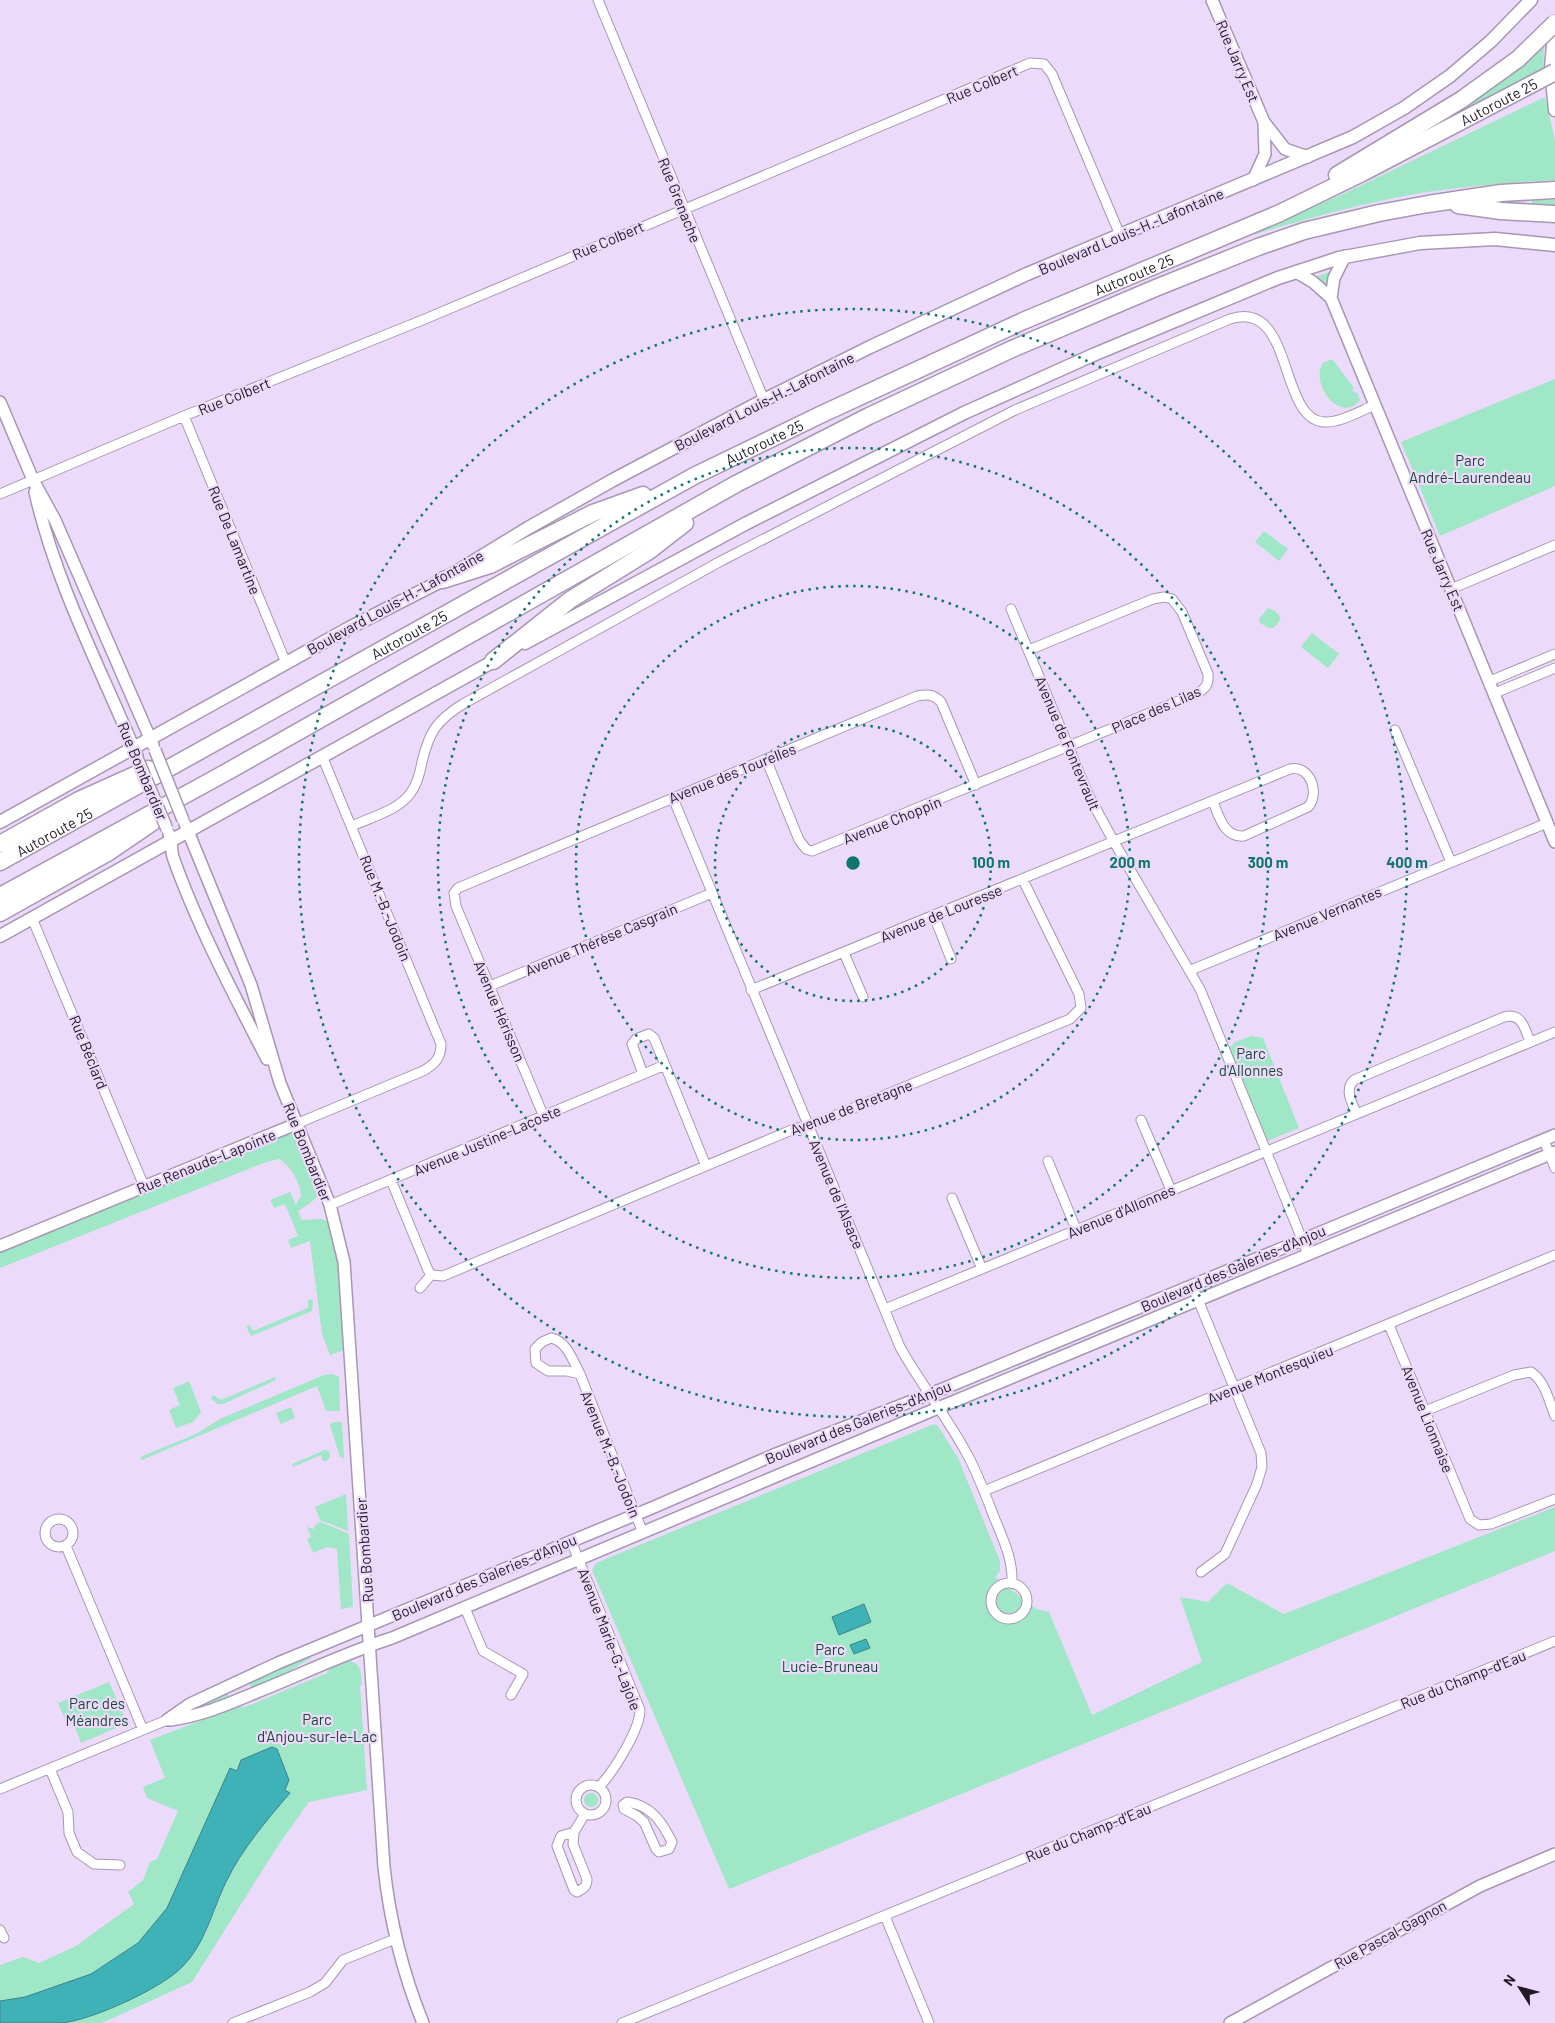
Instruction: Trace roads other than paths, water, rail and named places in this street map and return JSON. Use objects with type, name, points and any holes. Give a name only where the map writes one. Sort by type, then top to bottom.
[{"type":"highway","points":[[1259,223],[1461,100],[1518,59],[1555,23]]},
{"type":"highway","name":"Autoroute 25","points":[[0,862],[694,476],[1007,328],[1259,223],[1357,176],[1510,96],[1536,85],[1555,72]]},
{"type":"highway","points":[[1536,85],[1555,82]]},
{"type":"highway","name":"Autoroute 25","points":[[0,896],[225,773],[736,484],[915,394],[1045,334],[1258,246],[1304,231],[1379,213],[1501,193],[1555,190]]},
{"type":"highway","points":[[1440,203],[1501,211],[1555,214]]},
{"type":"highway","points":[[443,580],[490,565],[593,513],[694,476]]},
{"type":"highway","points":[[494,661],[570,600],[648,551],[736,484]]},
{"type":"highway","points":[[0,844],[79,800],[257,719]]},
{"type":"highway","points":[[0,913],[109,852],[225,773]]},
{"type":"main road","name":"Boulevard Louis-H.-Lafontaine","points":[[0,822],[152,744],[286,663],[367,618],[443,580],[528,528],[764,400],[954,307],[1345,141],[1386,119],[1434,88],[1485,47],[1531,0]]},
{"type":"main road","points":[[1555,19],[1551,68],[1555,110]]},
{"type":"main road","points":[[0,936],[169,835],[322,756],[745,524],[964,412],[1101,351],[1296,272],[1345,256],[1420,243],[1450,240],[1507,239],[1555,245]]},
{"type":"street","name":"Rue Grenache","points":[[598,0],[764,400]]},
{"type":"street","name":"Rue Jarry Est","points":[[1212,0],[1264,122],[1286,148],[1308,157]]},
{"type":"street","name":"Rue Colbert","points":[[0,494],[184,416],[425,319],[683,208],[1030,63],[1044,64],[1052,74],[1120,235]]},
{"type":"street","name":"Rue Jarry Est","points":[[1253,180],[1265,154],[1264,122]]},
{"type":"street","points":[[1331,298],[1334,278],[1345,256]]},
{"type":"street","name":"Rue Jarry Est","points":[[1296,272],[1313,282],[1331,298],[1490,680],[1555,842]]},
{"type":"street","points":[[352,826],[392,809],[410,794],[419,776],[426,745],[433,730],[445,716],[463,704],[721,561],[1015,410],[1230,319],[1246,316],[1262,322],[1272,336],[1304,409],[1311,416],[1321,421],[1340,418],[1375,405]]},
{"type":"street","name":"Rue Bombardier","points":[[0,402],[33,480],[55,520],[186,826],[250,985],[280,1083],[330,1205],[341,1248],[346,1278],[384,1867],[395,1939],[423,2023]]},
{"type":"street","name":"Rue De Lamartine","points":[[184,416],[286,663]]},
{"type":"street","name":"Rue Bombardier","points":[[33,480],[45,533],[60,577],[169,835],[172,854],[197,914],[240,1007],[280,1083]]},
{"type":"street","points":[[1451,589],[1555,546]]},
{"type":"street","name":"Place des Lilas","points":[[1029,650],[1164,597],[1172,598],[1178,605],[1206,669],[1208,684],[1203,690],[1069,747]]},
{"type":"street","name":"Avenue de Fontevrault","points":[[1011,609],[1085,788],[1114,842],[1200,989],[1308,1254]]},
{"type":"street","points":[[1490,680],[1555,654]]},
{"type":"street","points":[[1495,693],[1555,668]]},
{"type":"street","name":"Avenue des Tourelles","points":[[456,906],[454,893],[458,888],[918,696],[928,694],[936,697],[941,702],[976,785]]},
{"type":"street","points":[[1395,730],[1451,862]]},
{"type":"street","name":"Avenue Choppin","points":[[766,759],[799,840],[806,850],[812,851],[1069,747]]},
{"type":"street","name":"Rue M.-B.-Jodoin","points":[[322,756],[441,1044],[441,1053],[438,1061]]},
{"type":"street","name":"Avenue de Louresse","points":[[751,990],[1294,768],[1306,774],[1314,791],[1312,803],[1308,807],[1238,837],[1226,829],[1213,802]]},
{"type":"street","name":"Avenue de l'Alsace","points":[[673,798],[900,1347],[967,1454],[984,1491],[1009,1553],[1012,1583]]},
{"type":"street","name":"Avenue Vernantes","points":[[1190,970],[1547,822]]},
{"type":"street","name":"Avenue de Bretagne","points":[[431,1274],[443,1276],[706,1166],[869,1102],[1070,1019],[1082,1008],[1079,994],[1023,880]]},
{"type":"street","name":"Avenue Thérèse Casgrain","points":[[490,986],[712,893]]},
{"type":"street","name":"Avenue Hérisson","points":[[456,906],[544,1117]]},
{"type":"street","points":[[934,916],[951,959]]},
{"type":"street","name":"Rue Béclard","points":[[32,918],[144,1186]]},
{"type":"street","points":[[844,953],[863,996]]},
{"type":"street","points":[[1356,1113],[1348,1090],[1354,1080],[1504,1017],[1510,1015],[1519,1018],[1530,1042]]},
{"type":"street","name":"Avenue d'Allonnes","points":[[885,1309],[1555,1032]]},
{"type":"street","points":[[643,1074],[632,1047],[633,1042],[636,1039],[651,1035],[706,1166]]},
{"type":"street","name":"Rue Renaude-Lapointe","points":[[0,1246],[296,1124],[423,1070],[438,1061]]},
{"type":"street","name":"Avenue Justine-Lacoste","points":[[330,1205],[665,1065]]},
{"type":"street","points":[[1142,1120],[1171,1190]]},
{"type":"street","name":"Boulevard des Galeries-d'Anjou","points":[[0,1789],[167,1720],[190,1704],[278,1663],[776,1454],[1192,1286],[1555,1135]]},
{"type":"street","points":[[1544,1140],[1552,1153],[1555,1168]]},
{"type":"street","name":"Boulevard des Galeries-d'Anjou","points":[[167,1720],[194,1716],[300,1674],[349,1652],[392,1638],[938,1408],[1552,1153]]},
{"type":"street","points":[[1048,1161],[1076,1229]]},
{"type":"street","points":[[391,1180],[425,1264],[431,1274],[420,1288]]},
{"type":"street","points":[[952,1198],[982,1269]]},
{"type":"street","name":"Avenue Montesquieu","points":[[984,1491],[1555,1255]]},
{"type":"street","points":[[1192,1286],[1262,1453],[1262,1467],[1257,1484],[1225,1554],[1201,1572]]},
{"type":"street","name":"Avenue Lionnaise","points":[[1389,1325],[1466,1513],[1472,1522],[1483,1525],[1555,1499]]},
{"type":"street","name":"Avenue M.-B.-Jodoin","points":[[580,1374],[543,1369],[536,1363],[536,1349],[546,1339],[551,1338],[560,1341],[567,1349],[580,1374],[643,1533]]},
{"type":"street","points":[[1425,1412],[1514,1375],[1531,1372],[1537,1376],[1542,1384],[1555,1416]]},
{"type":"street","points":[[776,1454],[785,1474]]},
{"type":"street","name":"Avenue Marie-G.-Lajoie","points":[[571,1541],[640,1710],[639,1721],[635,1731],[607,1778],[599,1787]]},
{"type":"street","points":[[66,1546],[142,1730]]},
{"type":"street","points":[[1012,1583],[1023,1589],[1027,1600],[1026,1606],[1018,1616],[1007,1618],[997,1614],[991,1604],[991,1598],[1001,1585],[1012,1583]]},
{"type":"street","name":"Boulevard des Galeries-d'Anjou","points":[[465,1608],[483,1652],[523,1674],[511,1695]]},
{"type":"street","name":"Rue du Champ-d'Eau","points":[[622,2023],[1555,1642]]},
{"type":"street","points":[[50,1769],[68,1812],[69,1833],[77,1852],[94,1864],[120,1865]]},
{"type":"street","points":[[587,1785],[599,1787],[606,1795],[606,1803],[598,1814],[585,1814],[577,1808],[575,1803],[577,1793],[587,1785]]},
{"type":"street","points":[[606,1803],[623,1805],[627,1802],[650,1811],[658,1818],[672,1842],[669,1849],[659,1852],[644,1822],[624,1809],[623,1805]]},
{"type":"street","points":[[574,1832],[561,1836],[557,1846],[574,1890],[577,1892],[587,1884],[587,1879],[574,1850],[574,1832],[585,1814]]},
{"type":"street","name":"Rue Pascal-Gagnon","points":[[1230,2023],[1480,1886],[1555,1854]]},
{"type":"street","points":[[885,1916],[929,2023]]},
{"type":"street","points":[[233,2023],[310,1992],[325,1983],[337,1966],[348,1956],[395,1939]]},
{"type":"park label","name":"Parc André-Laurendeau","points":[[1470,468]]},
{"type":"park label","name":"Parc d'Allonnes","points":[[1251,1062]]},
{"type":"park label","name":"Parc Lucie-Bruneau","points":[[830,1658]]},
{"type":"park label","name":"Parc des Méandres","points":[[97,1712]]},
{"type":"park label","name":"Parc d'Anjou-sur-le-Lac","points":[[317,1728]]}]
